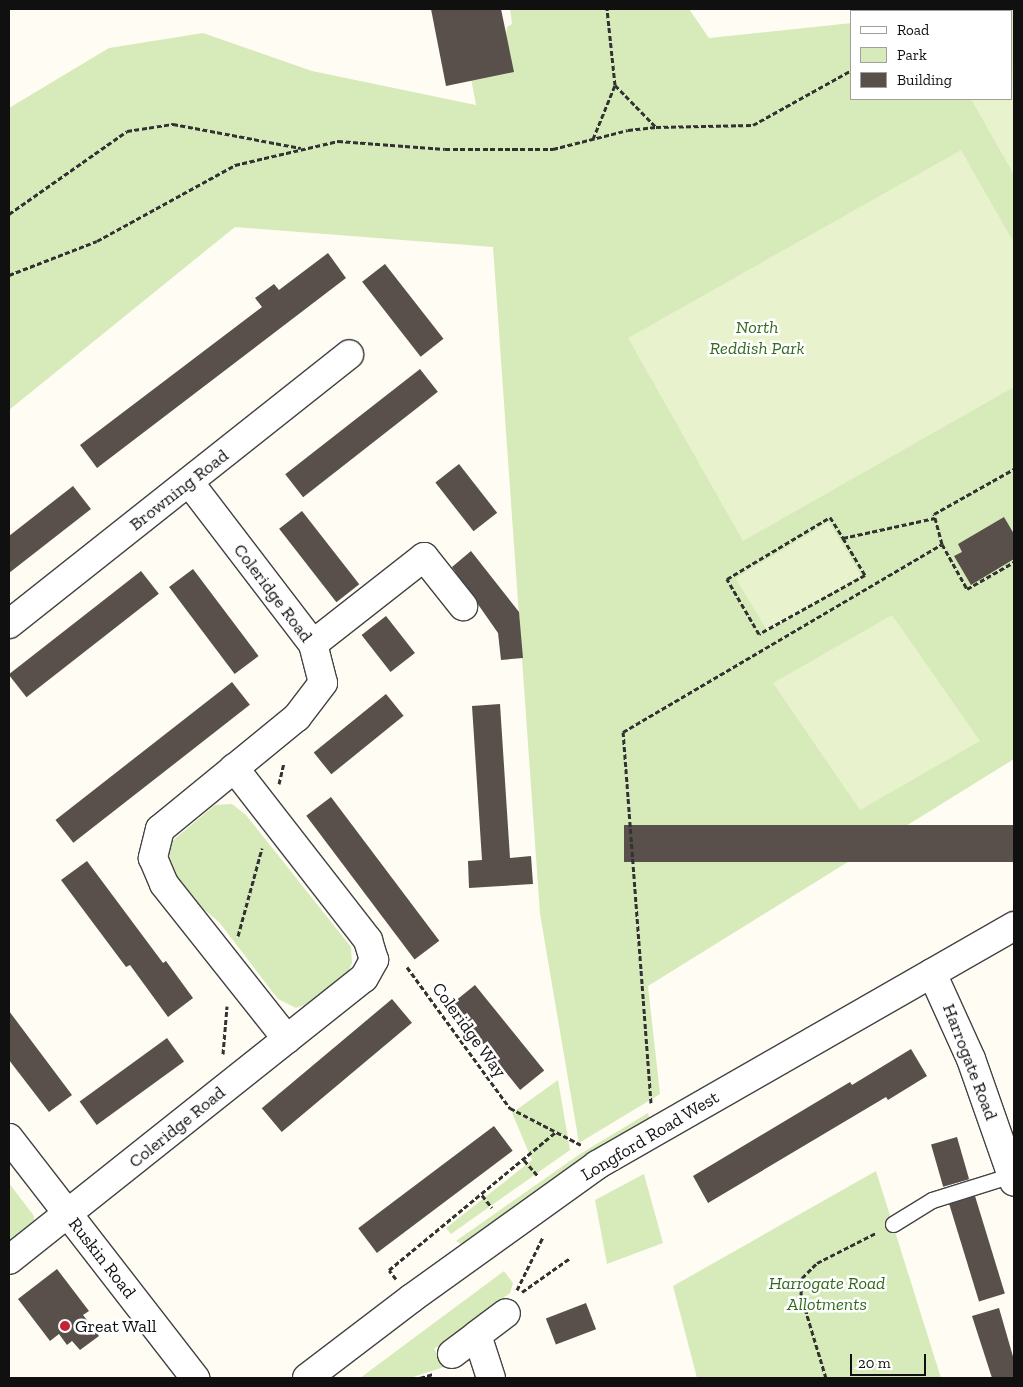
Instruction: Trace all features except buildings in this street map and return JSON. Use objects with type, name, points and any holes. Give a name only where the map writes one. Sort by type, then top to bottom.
[{"type":"street","name":"Browning Road","points":[[9,624],[349,355]]},
{"type":"street","name":"Coleridge Road","points":[[189,482],[313,644],[323,683],[297,717],[160,829],[153,858],[164,884],[286,1039]]},
{"type":"street","points":[[313,644],[424,557],[463,606]]},
{"type":"street","name":"Coleridge Road","points":[[9,1260],[364,978],[374,960],[368,940],[234,768]]},
{"type":"street","name":"Longford Road West","points":[[306,1378],[412,1298],[582,1176],[663,1126],[1014,926]]},
{"type":"street","name":"Harrogate Road","points":[[932,973],[971,1060],[1013,1178]]},
{"type":"street","name":"Ruskin Road","points":[[9,1138],[195,1378]]},
{"type":"street","points":[[452,1354],[506,1314]]},
{"type":"street","points":[[477,1335],[491,1378]]},
{"type":"lane","points":[[893,1224],[932,1200],[1013,1178]]},
{"type":"path","points":[[593,139],[615,85],[607,9]]},
{"type":"path","points":[[9,275],[97,241],[235,165],[338,141],[445,149],[553,150],[593,139],[656,127],[753,125],[850,71]]},
{"type":"path","points":[[615,85],[656,127]]},
{"type":"path","points":[[9,214],[127,131],[173,124],[304,149]]},
{"type":"path","points":[[1014,468],[934,514],[942,544],[967,589],[1014,562]]},
{"type":"path","points":[[830,517],[843,538],[865,575],[759,634],[727,579],[830,517]]},
{"type":"path","points":[[843,538],[935,518]]},
{"type":"path","points":[[663,1126],[652,1105],[623,732],[942,544]]},
{"type":"path","points":[[220,1092],[230,967],[297,717]]},
{"type":"path","name":"Coleridge Way","points":[[406,967],[510,1108],[556,1132]]},
{"type":"path","points":[[397,1279],[389,1270],[556,1132],[582,1146]]},
{"type":"path","points":[[524,1160],[537,1175]]},
{"type":"path","points":[[482,1195],[491,1207]]},
{"type":"path","points":[[826,1378],[801,1295],[802,1278],[817,1263],[893,1224]]},
{"type":"path","points":[[545,1233],[513,1298],[570,1258]]},
{"type":"green space","name":"North Reddish Park","points":[[510,9],[689,9],[709,38],[850,23],[850,100],[1013,100],[1013,10],[954,10],[1014,9],[1014,759],[648,986],[660,1094],[579,1143],[540,914],[493,247],[235,227],[9,410],[9,108],[109,48],[203,33],[312,71],[476,105],[467,57],[504,51],[507,27],[512,24]]},
{"type":"green space","points":[[1014,32],[1014,175],[972,100],[1013,100]]},
{"type":"green space","points":[[961,150],[1014,243],[1014,387],[743,541],[628,338]]},
{"type":"green space","points":[[829,522],[861,575],[768,631],[736,578]]},
{"type":"green space","points":[[892,615],[980,741],[860,810],[773,683]]},
{"type":"green space","points":[[232,804],[246,815],[351,947],[352,963],[346,977],[313,1002],[296,1008],[278,999],[219,922],[189,897],[170,873],[166,857],[171,842],[215,805]]},
{"type":"green space","points":[[558,1080],[570,1150],[451,1234],[446,1228],[532,1160],[512,1113]]},
{"type":"green space","points":[[648,1113],[650,1120],[463,1245],[456,1241],[580,1154]]},
{"type":"green space","name":"Harrogate Road Allotments","points":[[876,1171],[941,1378],[697,1378],[673,1286]]},
{"type":"green space","points":[[644,1174],[663,1243],[607,1264],[595,1200]]},
{"type":"green space","points":[[9,1183],[34,1216],[34,1222],[9,1244]]},
{"type":"green space","points":[[504,1271],[513,1283],[510,1293],[434,1349],[447,1366],[410,1378],[360,1378]]},
{"type":"place","name":"Great Wall","points":[[65,1326]]}]
